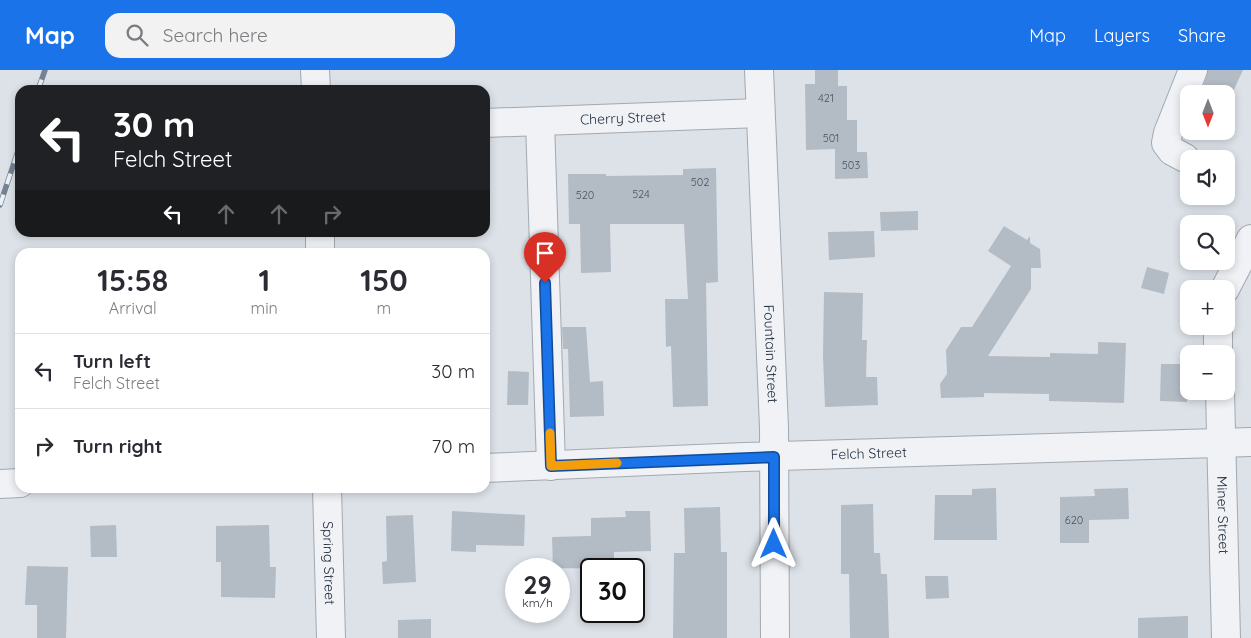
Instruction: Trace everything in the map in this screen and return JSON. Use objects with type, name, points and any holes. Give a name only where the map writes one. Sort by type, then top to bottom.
[{"type":"street","points":[[315,70],[316,85]]},
{"type":"street","name":"Fountain Street","points":[[759,70],[774,457],[775,638]]},
{"type":"street","points":[[1180,155],[1172,151],[1166,143],[1192,70]]},
{"type":"street","name":"Cherry Street","points":[[490,123],[760,113]]},
{"type":"street","points":[[540,121],[551,466]]},
{"type":"street","points":[[1230,280],[1251,239]]},
{"type":"street","name":"Miner Street","points":[[1220,400],[1226,638]]},
{"type":"street","name":"Felch Street","points":[[490,468],[1251,442]]},
{"type":"street","points":[[0,484],[15,483]]},
{"type":"street","name":"Spring Street","points":[[327,493],[331,638]]},
{"type":"building","points":[[815,70],[838,70],[838,86],[847,86],[847,120],[857,120],[857,152],[867,152],[868,178],[835,179],[835,149],[806,150],[805,84],[815,84]]},
{"type":"building","points":[[1208,70],[1243,70],[1235,87],[1235,85],[1204,85]]},
{"type":"building","points":[[716,168],[718,282],[706,283],[708,406],[673,407],[671,346],[666,347],[665,299],[688,299],[684,224],[610,224],[611,272],[581,273],[580,224],[569,224],[568,174],[606,174],[606,176],[683,175],[683,169]]},
{"type":"building","points":[[918,211],[918,230],[881,231],[880,212]]},
{"type":"building","points":[[1004,226],[1027,240],[1030,236],[1030,243],[1040,249],[1041,268],[1031,268],[1031,289],[988,356],[1050,357],[1050,353],[1098,354],[1098,342],[1126,343],[1124,403],[1049,401],[1049,394],[984,393],[984,397],[941,398],[940,384],[947,374],[946,350],[961,327],[972,327],[1011,266],[988,251]]},
{"type":"building","points":[[874,231],[875,257],[829,260],[828,232]]},
{"type":"building","points":[[1147,267],[1169,273],[1164,294],[1141,288]]},
{"type":"building","points":[[824,292],[863,293],[862,340],[867,340],[866,377],[877,377],[878,405],[825,407],[823,355]]},
{"type":"building","points":[[562,327],[586,327],[590,382],[603,381],[604,416],[570,417],[568,349],[563,349]]},
{"type":"building","points":[[1161,364],[1180,364],[1180,400],[1187,400],[1187,402],[1160,401]]},
{"type":"building","points":[[508,371],[529,372],[528,405],[507,405]]},
{"type":"building","points":[[996,488],[997,540],[934,540],[935,495],[972,495],[972,489]]},
{"type":"building","points":[[1128,488],[1129,519],[1089,520],[1089,543],[1060,543],[1060,497],[1095,496],[1094,489]]},
{"type":"building","points":[[873,504],[874,553],[880,553],[881,574],[887,574],[889,638],[850,638],[849,574],[841,574],[841,505]]},
{"type":"building","points":[[720,507],[721,552],[727,552],[727,638],[673,638],[674,553],[685,553],[684,508]]},
{"type":"building","points":[[452,511],[525,515],[524,546],[476,545],[476,552],[451,551]]},
{"type":"building","points":[[625,511],[650,511],[651,551],[614,552],[614,558],[580,558],[580,568],[570,568],[570,558],[553,558],[552,537],[591,536],[591,518],[626,517]]},
{"type":"building","points":[[413,515],[416,582],[383,584],[382,562],[387,561],[386,516]]},
{"type":"building","points":[[116,525],[117,557],[91,557],[90,526]]},
{"type":"building","points":[[269,525],[270,567],[276,567],[275,598],[221,597],[221,562],[216,562],[216,526]]},
{"type":"building","points":[[27,566],[68,567],[66,638],[37,638],[37,605],[25,605]]},
{"type":"building","points":[[925,576],[948,576],[949,598],[926,599]]},
{"type":"building","points":[[1188,616],[1188,638],[1138,638],[1138,618]]},
{"type":"building","points":[[431,619],[431,638],[398,638],[398,620]]},
{"type":"railway","points":[[40,85],[45,70]]},
{"type":"railway","points":[[0,205],[15,160]]},
{"type":"slow traffic","points":[[550,433],[551,466],[617,463]]},
{"type":"route","points":[[545,283],[551,466],[774,457],[774,544]]}]
